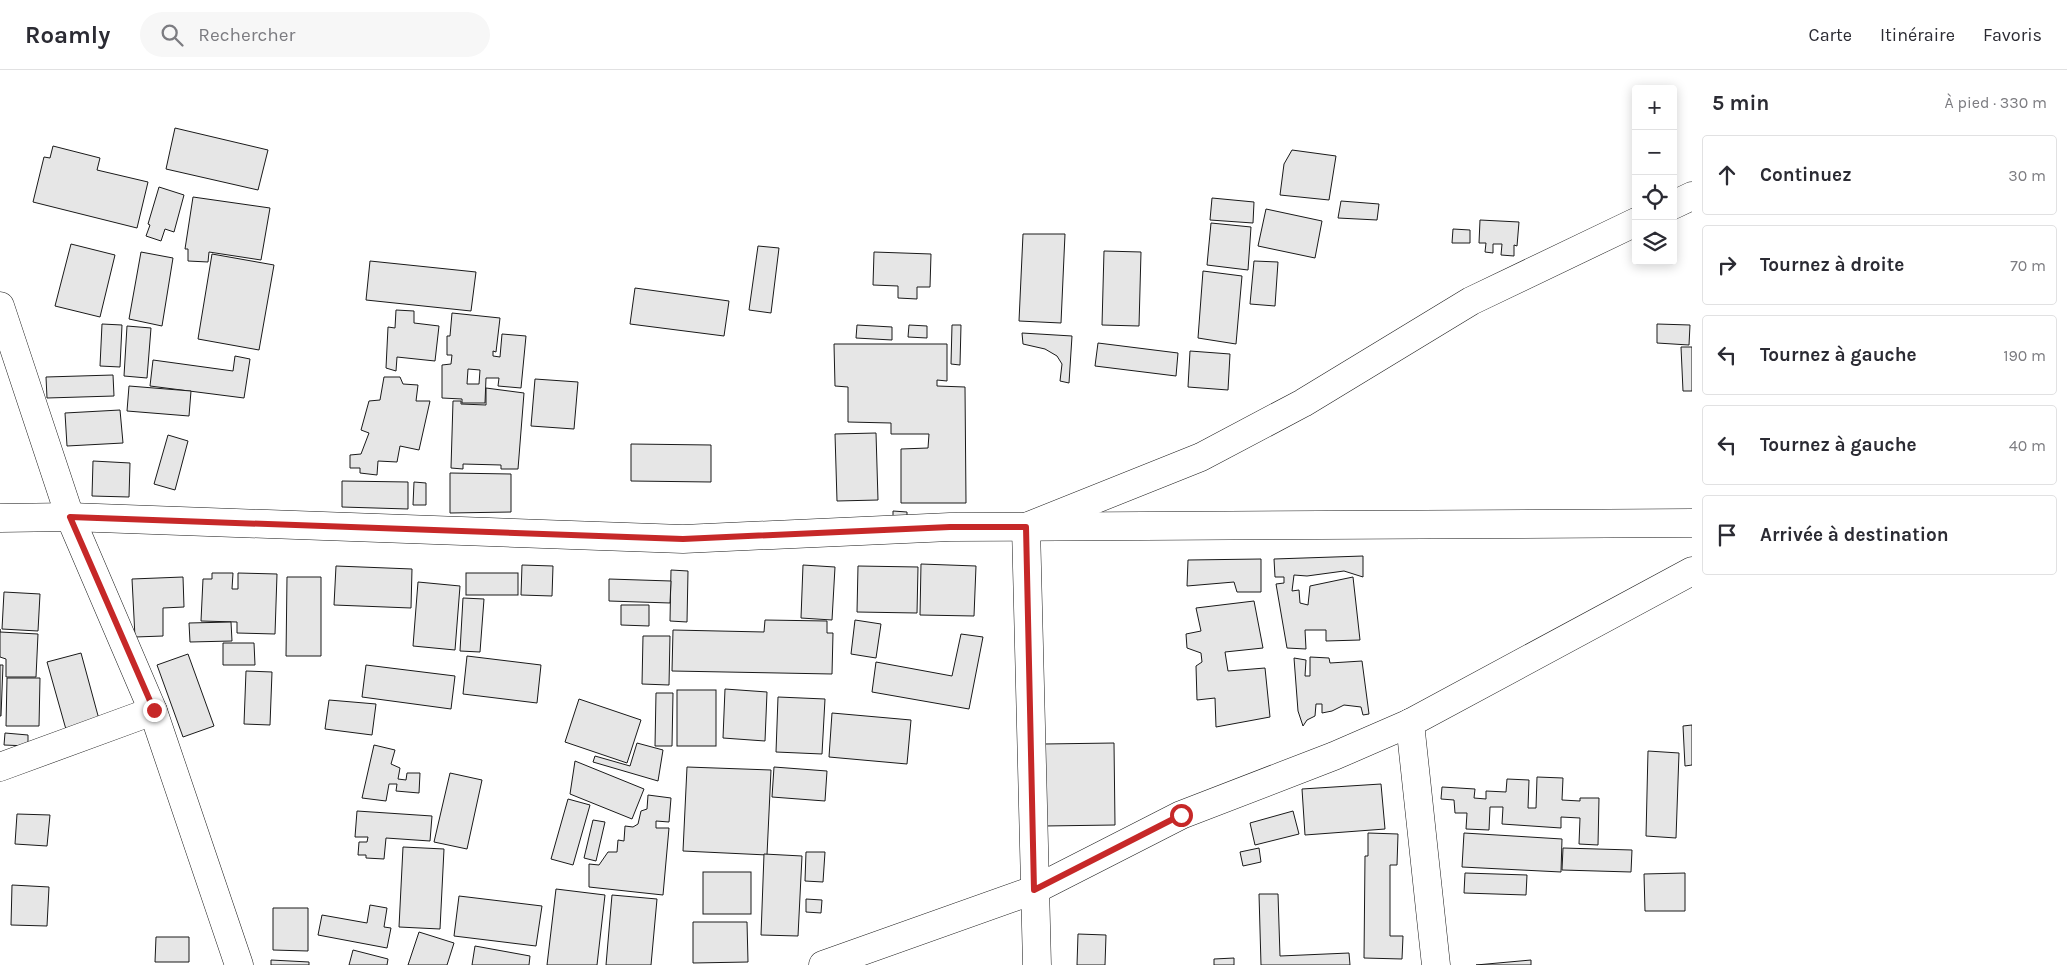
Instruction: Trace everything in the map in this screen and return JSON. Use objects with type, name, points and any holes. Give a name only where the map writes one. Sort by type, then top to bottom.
[{"type":"street","points":[[1677,203],[1692,196]]},
{"type":"street","points":[[1026,527],[1201,457],[1304,403],[1471,301],[1632,224]]},
{"type":"street","points":[[0,306],[70,517],[154,710],[239,965]]},
{"type":"street","points":[[0,518],[70,517],[683,539],[950,527],[1692,523]]},
{"type":"street","points":[[1026,527],[1037,965]]},
{"type":"street","points":[[823,965],[1034,890],[1181,815],[1334,756],[1410,723],[1692,571]]},
{"type":"street","points":[[0,767],[154,710]]},
{"type":"street","points":[[1410,723],[1436,965]]},
{"type":"building","points":[[175,128],[268,150],[258,190],[166,169]]},
{"type":"building","points":[[53,146],[100,158],[97,170],[148,182],[137,228],[33,202],[44,157],[50,158]]},
{"type":"building","points":[[1292,150],[1336,156],[1329,200],[1280,195],[1284,164]]},
{"type":"building","points":[[159,187],[184,195],[174,232],[165,229],[161,241],[146,236]]},
{"type":"building","points":[[193,197],[270,208],[261,260],[209,252],[208,262],[188,261],[188,249],[185,249]]},
{"type":"building","points":[[1212,198],[1254,202],[1253,223],[1210,220]]},
{"type":"building","points":[[1341,201],[1379,204],[1377,220],[1338,218]]},
{"type":"building","points":[[1266,209],[1322,221],[1315,258],[1258,246]]},
{"type":"building","points":[[1480,220],[1519,222],[1517,246],[1514,245],[1514,256],[1501,255],[1502,244],[1493,244],[1493,253],[1485,252],[1486,243],[1479,243]]},
{"type":"building","points":[[1211,223],[1251,227],[1248,270],[1207,265]]},
{"type":"building","points":[[1453,229],[1470,230],[1470,243],[1452,243]]},
{"type":"building","points":[[1023,234],[1065,234],[1061,323],[1019,321]]},
{"type":"building","points":[[71,244],[115,255],[100,317],[55,306]]},
{"type":"building","points":[[758,246],[779,248],[771,313],[749,310]]},
{"type":"building","points":[[1104,251],[1141,252],[1139,326],[1102,325]]},
{"type":"building","points":[[141,252],[173,258],[162,326],[129,319]]},
{"type":"building","points":[[874,252],[931,254],[930,287],[917,287],[917,299],[898,298],[898,286],[873,285]]},
{"type":"building","points":[[212,254],[274,265],[259,350],[198,339]]},
{"type":"building","points":[[370,261],[476,272],[471,311],[366,300]]},
{"type":"building","points":[[1254,261],[1278,262],[1275,306],[1250,304]]},
{"type":"building","points":[[1203,271],[1242,276],[1236,344],[1198,338]]},
{"type":"building","points":[[635,288],[729,301],[724,336],[630,324]]},
{"type":"building","points":[[396,310],[414,311],[414,323],[439,326],[435,361],[397,357],[396,371],[386,368],[388,327],[395,328]]},
{"type":"building","points":[[452,313],[500,318],[496,352],[493,351],[493,356],[500,357],[502,334],[526,336],[521,388],[498,386],[499,378],[486,378],[485,403],[462,403],[462,399],[442,398],[442,365],[451,364],[452,355],[447,355],[447,336],[450,336]],"holes":[[[468,369],[480,370],[479,384],[467,384]]]},
{"type":"building","points":[[102,324],[122,325],[120,367],[100,366]]},
{"type":"building","points":[[1657,324],[1690,325],[1689,345],[1657,343]]},
{"type":"building","points":[[857,325],[892,327],[892,340],[856,338]]},
{"type":"building","points":[[909,325],[927,326],[927,338],[908,337]]},
{"type":"building","points":[[952,325],[961,325],[960,365],[951,364]]},
{"type":"building","points":[[127,326],[151,328],[147,378],[124,376]]},
{"type":"building","points":[[1022,333],[1072,336],[1069,383],[1060,381],[1062,364],[1057,356],[1045,349],[1023,344]]},
{"type":"building","points":[[1098,343],[1178,353],[1176,376],[1095,366]]},
{"type":"building","points":[[834,344],[947,344],[947,381],[937,380],[937,386],[965,387],[966,503],[901,503],[901,449],[928,448],[929,434],[891,434],[891,423],[848,422],[848,387],[835,386]]},
{"type":"building","points":[[1681,347],[1692,347],[1692,391],[1683,391]]},
{"type":"building","points":[[1190,351],[1230,354],[1228,390],[1188,387]]},
{"type":"building","points":[[235,356],[250,359],[244,398],[150,386],[153,360],[233,371]]},
{"type":"building","points":[[113,375],[114,396],[47,398],[46,377]]},
{"type":"building","points":[[384,377],[400,377],[403,384],[418,385],[416,401],[430,401],[419,450],[400,446],[397,462],[378,461],[377,475],[360,473],[360,468],[350,468],[350,455],[361,454],[369,433],[361,430],[369,401],[380,400]]},
{"type":"building","points":[[535,379],[578,382],[574,429],[531,426]]},
{"type":"building","points":[[129,386],[191,391],[189,416],[127,411]]},
{"type":"building","points":[[486,388],[524,393],[518,469],[501,469],[501,465],[463,464],[463,469],[451,468],[453,401],[461,401],[461,404],[486,405]]},
{"type":"building","points":[[120,410],[123,443],[67,446],[65,413]]},
{"type":"building","points":[[876,433],[878,500],[837,501],[835,434]]},
{"type":"building","points":[[168,435],[188,441],[175,490],[154,484]]},
{"type":"building","points":[[631,444],[711,445],[711,482],[631,481]]},
{"type":"building","points":[[93,461],[130,463],[129,497],[92,496]]},
{"type":"building","points":[[450,473],[511,474],[511,512],[450,513]]},
{"type":"building","points":[[342,481],[408,482],[408,509],[342,507]]},
{"type":"building","points":[[414,482],[426,483],[426,505],[413,505]]},
{"type":"building","points":[[893,511],[907,512],[907,526],[893,525]]},
{"type":"building","points":[[1363,556],[1363,577],[1344,571],[1307,576],[1294,575],[1292,591],[1299,590],[1300,603],[1308,605],[1310,586],[1353,577],[1360,640],[1326,641],[1326,630],[1305,630],[1306,649],[1287,648],[1276,584],[1284,583],[1284,577],[1275,577],[1274,559]]},
{"type":"building","points":[[1261,559],[1261,592],[1237,592],[1234,582],[1187,586],[1188,560]]},
{"type":"building","points":[[921,564],[976,566],[974,616],[920,615]]},
{"type":"building","points":[[522,565],[553,566],[552,596],[521,595]]},
{"type":"building","points":[[803,565],[835,567],[832,620],[801,618]]},
{"type":"building","points":[[336,566],[412,569],[411,608],[334,605]]},
{"type":"building","points":[[858,566],[918,567],[917,613],[857,612]]},
{"type":"building","points":[[671,570],[688,571],[687,622],[670,621]]},
{"type":"building","points":[[212,573],[233,573],[232,589],[238,589],[238,573],[277,574],[275,634],[237,633],[237,622],[201,621],[203,579],[212,579]]},
{"type":"building","points":[[466,573],[518,573],[518,595],[466,595]]},
{"type":"building","points":[[183,577],[184,607],[163,608],[163,636],[135,637],[132,579]]},
{"type":"building","points":[[287,577],[321,577],[321,656],[286,656]]},
{"type":"building","points":[[609,579],[671,581],[670,603],[609,601]]},
{"type":"building","points":[[418,582],[460,586],[455,650],[413,646]]},
{"type":"building","points":[[4,592],[40,594],[38,631],[2,629]]},
{"type":"building","points":[[463,598],[484,599],[480,652],[460,651]]},
{"type":"building","points":[[1254,601],[1263,648],[1225,652],[1228,671],[1265,668],[1270,717],[1216,727],[1215,698],[1197,700],[1196,666],[1202,662],[1201,653],[1187,648],[1186,634],[1201,631],[1196,608]]},
{"type":"building","points":[[621,605],[649,605],[649,626],[621,625]]},
{"type":"building","points":[[765,620],[827,621],[827,633],[833,633],[832,674],[672,671],[673,630],[764,632]]},
{"type":"building","points":[[855,620],[881,624],[876,658],[851,654]]},
{"type":"building","points":[[231,622],[232,641],[190,642],[189,623]]},
{"type":"building","points":[[0,632],[38,634],[36,677],[6,677],[6,659],[0,657]]},
{"type":"building","points":[[961,634],[983,637],[969,709],[872,692],[876,662],[952,676]]},
{"type":"building","points":[[643,636],[670,636],[669,685],[642,684]]},
{"type":"building","points":[[223,643],[254,643],[255,665],[223,665]]},
{"type":"building","points":[[81,653],[100,723],[67,733],[47,662]]},
{"type":"building","points":[[188,654],[214,726],[183,737],[157,665]]},
{"type":"building","points":[[467,656],[541,665],[537,703],[463,694]]},
{"type":"building","points":[[1310,657],[1329,658],[1330,663],[1362,661],[1369,714],[1363,715],[1361,707],[1344,705],[1332,711],[1322,713],[1322,704],[1316,704],[1315,716],[1307,720],[1303,726],[1298,711],[1294,658],[1306,660],[1305,676],[1310,676]]},
{"type":"building","points":[[0,665],[3,665],[1,716],[0,716]]},
{"type":"building","points":[[366,665],[455,676],[451,709],[362,697]]},
{"type":"building","points":[[246,671],[272,672],[270,725],[244,724]]},
{"type":"building","points":[[7,678],[40,678],[39,726],[6,726]]},
{"type":"building","points":[[725,689],[767,692],[765,741],[723,738]]},
{"type":"building","points":[[677,690],[716,690],[716,746],[677,746]]},
{"type":"building","points":[[656,693],[673,693],[672,746],[655,746]]},
{"type":"building","points":[[778,697],[825,699],[822,754],[776,752]]},
{"type":"building","points":[[579,699],[641,720],[627,763],[565,742]]},
{"type":"building","points":[[329,700],[376,704],[372,735],[325,729]]},
{"type":"building","points":[[832,713],[911,720],[907,764],[829,757]]},
{"type":"building","points":[[1692,725],[1692,765],[1685,766],[1683,726]]},
{"type":"building","points":[[5,733],[28,735],[28,746],[4,745]]},
{"type":"building","points":[[637,743],[663,750],[658,781],[593,762],[595,756],[630,766]]},
{"type":"building","points":[[1114,743],[1115,825],[1044,826],[1044,744]]},
{"type":"building","points":[[374,745],[395,750],[391,764],[400,768],[398,779],[406,780],[407,773],[420,773],[419,793],[396,791],[397,784],[389,784],[386,801],[362,798]]},
{"type":"building","points":[[1648,751],[1679,753],[1676,838],[1646,836]]},
{"type":"building","points":[[575,761],[644,789],[632,819],[570,794]]},
{"type":"building","points":[[687,767],[771,770],[767,855],[683,851]]},
{"type":"building","points":[[774,767],[827,771],[825,801],[772,797]]},
{"type":"building","points":[[450,773],[482,780],[467,849],[434,842]]},
{"type":"building","points":[[1537,777],[1563,778],[1562,800],[1580,801],[1580,798],[1599,798],[1598,845],[1579,844],[1580,818],[1561,817],[1561,828],[1502,824],[1503,807],[1490,807],[1489,830],[1466,829],[1467,813],[1455,813],[1454,800],[1441,799],[1442,787],[1475,789],[1474,798],[1486,799],[1486,791],[1506,792],[1507,779],[1529,780],[1528,808],[1536,808]]},
{"type":"building","points":[[1381,784],[1385,829],[1305,835],[1302,789]]},
{"type":"building","points":[[648,795],[671,798],[669,822],[656,821],[656,828],[669,828],[663,895],[589,887],[589,864],[599,865],[608,852],[617,852],[618,840],[624,841],[625,826],[633,827],[638,824],[641,811],[647,809]]},
{"type":"building","points":[[568,799],[590,805],[573,865],[551,859]]},
{"type":"building","points":[[357,811],[432,816],[430,841],[386,838],[384,859],[366,858],[366,855],[358,855],[359,842],[367,842],[368,837],[355,837]]},
{"type":"building","points":[[1293,811],[1299,834],[1255,845],[1250,823]]},
{"type":"building","points":[[17,814],[50,815],[47,846],[15,844]]},
{"type":"building","points":[[593,820],[605,822],[596,861],[584,858]]},
{"type":"building","points":[[1368,833],[1398,834],[1397,865],[1390,865],[1390,936],[1403,936],[1402,959],[1364,958],[1365,856],[1368,856]]},
{"type":"building","points":[[1464,833],[1562,839],[1561,872],[1462,867]]},
{"type":"building","points":[[403,847],[444,849],[440,929],[399,927]]},
{"type":"building","points":[[1259,848],[1261,862],[1243,866],[1240,852]]},
{"type":"building","points":[[1563,848],[1632,850],[1631,872],[1562,870]]},
{"type":"building","points":[[806,852],[825,852],[823,882],[805,881]]},
{"type":"building","points":[[764,854],[802,856],[798,936],[761,935]]},
{"type":"building","points":[[703,872],[751,872],[751,914],[703,914]]},
{"type":"building","points":[[1465,873],[1527,875],[1526,895],[1464,893]]},
{"type":"building","points":[[1685,873],[1685,911],[1645,911],[1644,874]]},
{"type":"building","points":[[12,885],[49,887],[47,926],[11,925]]},
{"type":"building","points":[[556,889],[605,895],[597,965],[547,965]]},
{"type":"building","points":[[1259,894],[1278,894],[1280,956],[1349,953],[1350,965],[1261,965]]},
{"type":"building","points":[[612,895],[657,899],[651,965],[606,965]]},
{"type":"building","points":[[459,896],[542,906],[536,946],[454,936]]},
{"type":"building","points":[[806,899],[822,900],[821,913],[806,912]]},
{"type":"building","points":[[370,905],[387,908],[384,927],[391,928],[387,948],[318,935],[322,915],[367,923]]},
{"type":"building","points":[[273,908],[308,908],[308,951],[273,950]]},
{"type":"building","points":[[693,922],[747,922],[748,962],[693,963]]},
{"type":"building","points":[[419,932],[454,943],[447,965],[408,965]]},
{"type":"building","points":[[1078,934],[1106,935],[1105,965],[1077,965]]},
{"type":"building","points":[[156,937],[189,937],[189,962],[155,962]]},
{"type":"building","points":[[475,946],[530,956],[529,965],[472,965]]},
{"type":"building","points":[[353,950],[388,959],[387,965],[349,965]]},
{"type":"building","points":[[1234,958],[1234,965],[1214,965],[1214,959]]},
{"type":"building","points":[[271,960],[309,962],[309,965],[271,965]]},
{"type":"building","points":[[1531,960],[1531,965],[1476,965]]},
{"type":"route","points":[[154,710],[70,517],[683,539],[950,527],[1026,527],[1034,890],[1181,815]]}]
